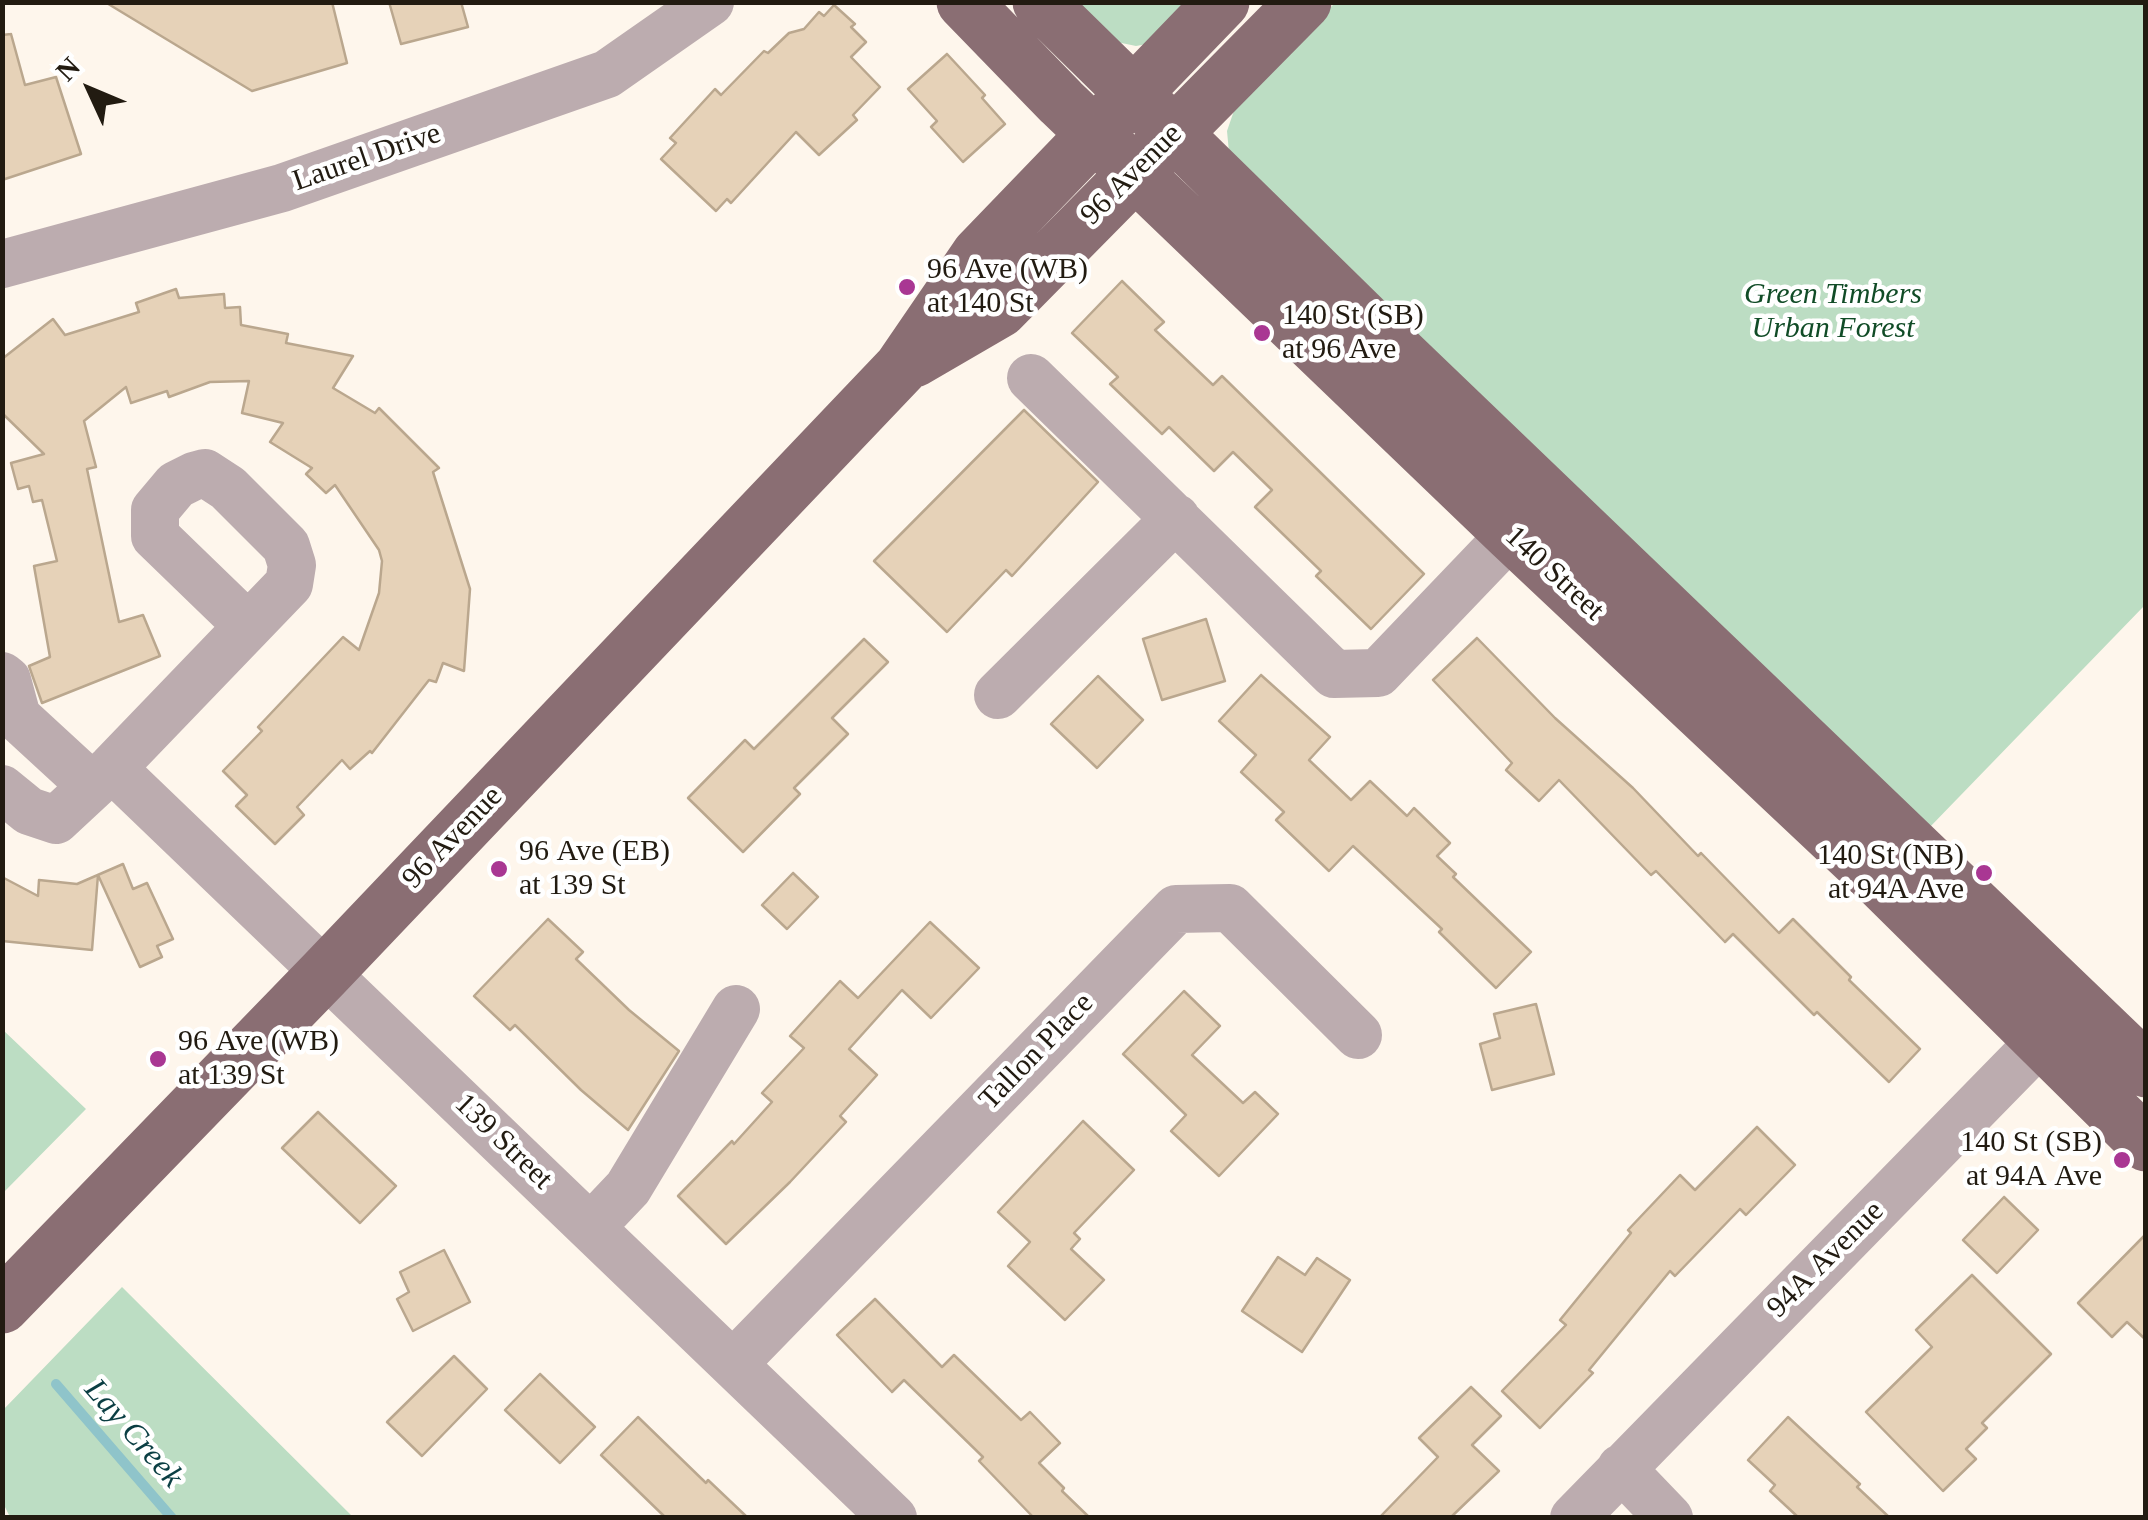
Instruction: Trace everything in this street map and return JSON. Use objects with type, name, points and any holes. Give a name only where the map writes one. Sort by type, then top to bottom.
[{"type":"main road","name":"140 Street","points":[[964,2],[1094,134],[1882,884],[2146,1144]]},
{"type":"main road","name":"140 Street","points":[[1040,2],[2146,1070]]},
{"type":"main road","name":"96 Avenue","points":[[2,1306],[901,368],[979,254],[1222,2]]},
{"type":"main road","name":"96 Avenue","points":[[901,368],[1000,310],[1304,2]]},
{"type":"street","name":"Laurel Drive","points":[[2,264],[282,188],[607,74],[710,2]]},
{"type":"street","points":[[1031,378],[1334,674],[1378,673],[1511,534]]},
{"type":"street","points":[[998,695],[1176,518]]},
{"type":"street","points":[[2,789],[29,812],[56,820],[248,626]]},
{"type":"street","name":"139 Street","points":[[2,676],[8,680],[17,717],[102,777],[325,973],[893,1518]]},
{"type":"street","name":"Tallon Place","points":[[734,1362],[1176,909],[1230,908],[1358,1035]]},
{"type":"street","name":"94A Avenue","points":[[1574,1518],[2078,1003]]},
{"type":"street","points":[[592,1227],[628,1188],[736,1009]]},
{"type":"street","points":[[1621,1468],[1669,1518]]},
{"type":"green space","points":[[1071,3],[1195,3],[1147,44],[1136,46],[1112,41]]},
{"type":"green space","name":"Green Timbers Urban Forest","points":[[1335,3],[2145,3],[2145,605],[1928,829],[1229,152],[1227,131],[1238,99]]},
{"type":"green space","points":[[2,1029],[86,1109],[3,1193],[2,1193]]},
{"type":"green space","points":[[122,1287],[353,1517],[10,1517],[3,1503],[3,1410]]},
{"type":"building","points":[[105,2],[332,2],[347,63],[252,91]]},
{"type":"building","points":[[389,2],[461,2],[468,27],[401,44]]},
{"type":"building","points":[[834,5],[855,24],[851,27],[866,42],[851,57],[880,87],[853,115],[857,120],[819,155],[796,132],[731,203],[727,199],[716,211],[661,159],[676,143],[670,138],[715,89],[721,95],[764,51],[768,53],[789,33],[804,29],[819,12],[824,16]]},
{"type":"building","points":[[11,34],[25,85],[56,77],[81,154],[2,180],[2,35]]},
{"type":"building","points":[[947,54],[985,95],[982,98],[1005,124],[963,162],[931,127],[937,121],[908,89]]},
{"type":"building","points":[[1122,281],[1164,322],[1155,330],[1213,385],[1222,376],[1424,574],[1371,629],[1316,576],[1321,571],[1255,507],[1272,490],[1233,452],[1214,471],[1169,427],[1162,434],[1110,384],[1118,377],[1072,333]]},
{"type":"building","points":[[176,289],[179,298],[224,294],[225,308],[240,307],[241,325],[288,334],[286,343],[353,356],[333,388],[375,413],[379,408],[439,468],[433,472],[470,589],[464,671],[443,663],[436,682],[429,680],[372,753],[350,769],[342,760],[297,807],[304,815],[275,844],[236,806],[247,795],[223,771],[262,731],[258,727],[343,637],[359,650],[379,593],[382,561],[379,550],[335,485],[326,493],[306,474],[312,468],[270,442],[283,423],[242,413],[249,381],[210,382],[169,397],[167,391],[131,403],[126,387],[84,421],[96,467],[87,469],[119,622],[143,615],[160,656],[42,703],[29,666],[50,657],[34,566],[57,561],[42,500],[33,502],[29,486],[18,489],[11,463],[44,454],[2,413],[2,359],[53,319],[65,335],[139,312],[136,303]]},
{"type":"building","points":[[1024,410],[1098,482],[1012,576],[1006,570],[947,632],[874,561]]},
{"type":"building","points":[[1206,619],[1225,681],[1162,700],[1143,639]]},
{"type":"building","points":[[1477,638],[1779,933],[1793,919],[1920,1049],[1889,1082],[1817,1012],[1814,1015],[1733,934],[1725,942],[1656,871],[1651,875],[1559,780],[1539,801],[1506,770],[1512,763],[1433,680]]},
{"type":"building","points":[[864,639],[888,662],[832,718],[848,734],[794,788],[800,794],[743,852],[688,798],[745,740],[754,749]]},
{"type":"building","points":[[1261,675],[1330,737],[1309,760],[1351,800],[1370,781],[1407,816],[1414,808],[1450,843],[1437,856],[1456,874],[1453,877],[1531,952],[1496,988],[1439,932],[1442,929],[1353,846],[1329,871],[1276,820],[1284,812],[1241,772],[1256,755],[1219,721]]},
{"type":"building","points":[[1098,676],[1143,720],[1097,768],[1051,724]]},
{"type":"building","points":[[123,864],[133,889],[147,883],[173,939],[157,946],[162,957],[140,967],[98,875],[92,950],[2,941],[2,877],[38,896],[39,880],[77,884]]},
{"type":"building","points":[[793,873],[818,897],[787,929],[762,905]]},
{"type":"building","points":[[548,919],[583,952],[576,959],[679,1051],[628,1130],[515,1025],[510,1030],[474,996]]},
{"type":"building","points":[[930,922],[979,968],[931,1018],[902,990],[849,1049],[877,1075],[840,1116],[846,1122],[726,1244],[678,1196],[772,1102],[762,1093],[804,1048],[790,1036],[840,981],[858,998]]},
{"type":"building","points":[[1184,991],[1220,1026],[1192,1055],[1243,1103],[1255,1092],[1278,1114],[1219,1176],[1171,1131],[1186,1115],[1123,1054]]},
{"type":"building","points":[[1536,1004],[1554,1074],[1492,1090],[1480,1044],[1500,1038],[1494,1014]]},
{"type":"building","points":[[318,1112],[396,1186],[360,1223],[282,1148]]},
{"type":"building","points":[[1083,1121],[1134,1170],[1074,1233],[1080,1239],[1071,1249],[1104,1280],[1065,1320],[1008,1266],[1030,1242],[998,1212]]},
{"type":"building","points":[[1757,1127],[1795,1165],[1746,1215],[1740,1209],[1675,1276],[1670,1271],[1589,1370],[1593,1373],[1540,1428],[1502,1391],[1566,1325],[1560,1320],[1631,1233],[1628,1230],[1680,1175],[1695,1190]]},
{"type":"building","points":[[2004,1197],[2038,1230],[1997,1273],[1963,1240]]},
{"type":"building","points":[[2146,1234],[2146,1340],[2127,1322],[2112,1337],[2078,1303]]},
{"type":"building","points":[[444,1250],[470,1302],[413,1331],[397,1299],[409,1292],[400,1272]]},
{"type":"building","points":[[1278,1257],[1305,1275],[1317,1258],[1350,1280],[1302,1352],[1242,1311]]},
{"type":"building","points":[[1972,1275],[2051,1354],[1982,1423],[1987,1428],[1966,1449],[1976,1459],[1943,1491],[1866,1412],[1932,1347],[1916,1330]]},
{"type":"building","points":[[875,1299],[942,1367],[954,1355],[1021,1420],[1030,1412],[1060,1443],[1039,1463],[1090,1518],[1034,1518],[979,1461],[983,1457],[904,1380],[892,1392],[837,1335]]},
{"type":"building","points":[[454,1356],[487,1389],[422,1456],[387,1422]]},
{"type":"building","points":[[540,1374],[595,1427],[560,1463],[505,1410]]},
{"type":"building","points":[[1471,1387],[1501,1416],[1472,1445],[1499,1471],[1450,1518],[1379,1518],[1438,1457],[1419,1438]]},
{"type":"building","points":[[638,1417],[748,1518],[666,1518],[601,1455]]},
{"type":"building","points":[[1788,1417],[1860,1484],[1857,1487],[1890,1518],[1799,1518],[1770,1491],[1775,1485],[1748,1460]]},
{"type":"waterway","name":"Lay Creek","points":[[56,1384],[172,1518]]},
{"type":"place","name":"96 Ave (WB) at 140 St","points":[[907,287]]},
{"type":"place","name":"140 St (SB) at 96 Ave","points":[[1262,333]]},
{"type":"place","name":"96 Ave (EB) at 139 St","points":[[499,869]]},
{"type":"place","name":"140 St (NB) at 94A Ave","points":[[1984,873]]},
{"type":"place","name":"96 Ave (WB) at 139 St","points":[[158,1059]]},
{"type":"place","name":"140 St (SB) at 94A Ave","points":[[2122,1160]]}]
